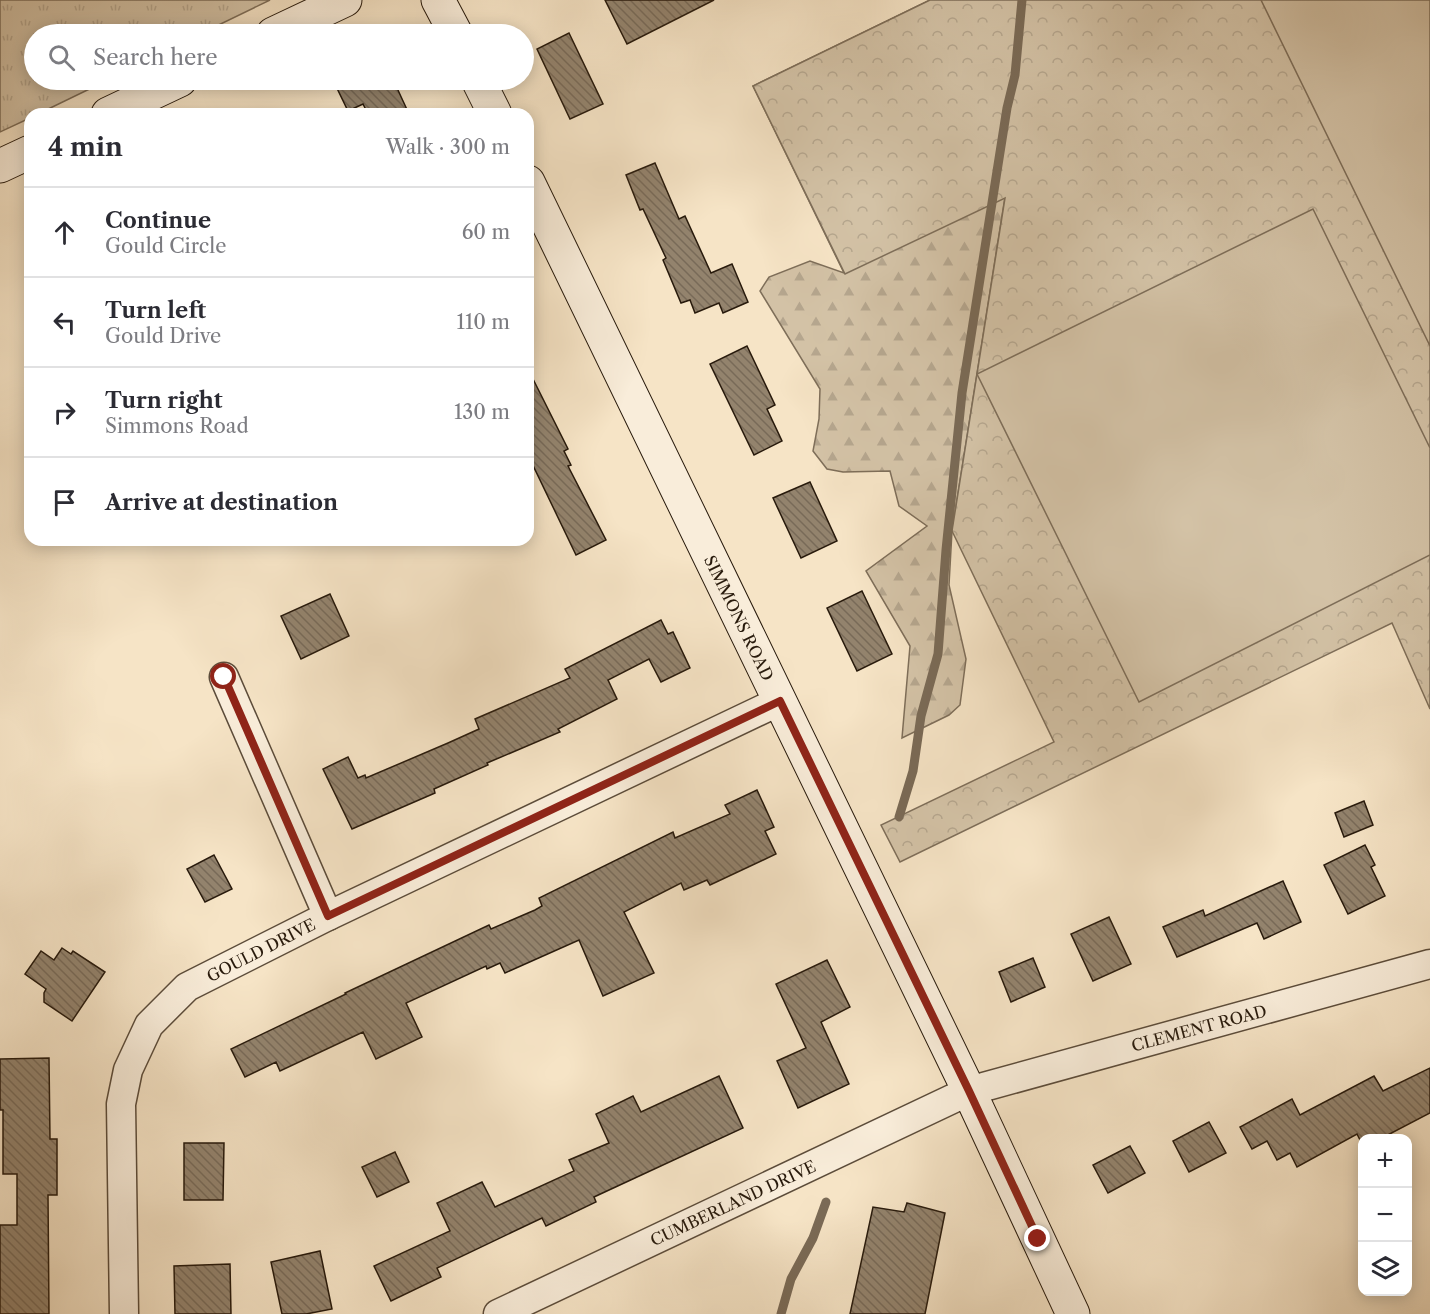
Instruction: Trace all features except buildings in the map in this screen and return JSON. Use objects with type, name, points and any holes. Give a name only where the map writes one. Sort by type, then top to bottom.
[{"type":"main road","points":[[294,24],[345,0]]},
{"type":"main road","points":[[438,0],[451,24]]},
{"type":"main road","points":[[121,108],[159,90]]},
{"type":"main road","points":[[483,90],[492,108]]},
{"type":"main road","points":[[0,166],[24,155]]},
{"type":"main road","name":"SIMMONS ROAD","points":[[534,194],[969,1091],[1073,1314]]},
{"type":"street","points":[[224,677],[328,916]]},
{"type":"street","name":"GOULD DRIVE","points":[[124,1314],[121,1104],[128,1070],[149,1025],[187,987],[328,916],[780,701]]},
{"type":"street","name":"CLEMENT ROAD","points":[[969,1091],[1430,964]]},
{"type":"street","name":"CUMBERLAND DRIVE","points":[[498,1314],[969,1091]]},
{"type":"green space","points":[[0,0],[270,0],[221,24],[24,24],[24,90],[87,90],[50,108],[24,108],[24,121],[0,132]]},
{"type":"green space","points":[[930,0],[1005,197],[952,531],[949,585],[966,659],[960,705],[949,715],[902,738],[910,646],[866,571],[927,526],[899,506],[890,471],[843,472],[827,469],[813,451],[819,419],[820,389],[760,291],[769,277],[810,261],[844,273],[753,86]]},
{"type":"green space","points":[[930,0],[1430,0],[1430,709],[1392,623],[900,862],[881,825],[1054,742],[952,531],[1005,198],[845,274],[753,86]]},
{"type":"green space","points":[[1261,0],[1430,0],[1430,346]]},
{"type":"green space","points":[[1313,209],[1430,448],[1430,555],[1139,702],[977,374]]},
{"type":"waterway","points":[[899,817],[913,771],[921,716],[938,654],[962,393],[1007,108],[1015,75],[1022,0]]},
{"type":"waterway","points":[[781,1314],[791,1279],[813,1238],[826,1202]]},
{"type":"route","points":[[224,677],[328,916],[780,701],[1038,1239]]}]
